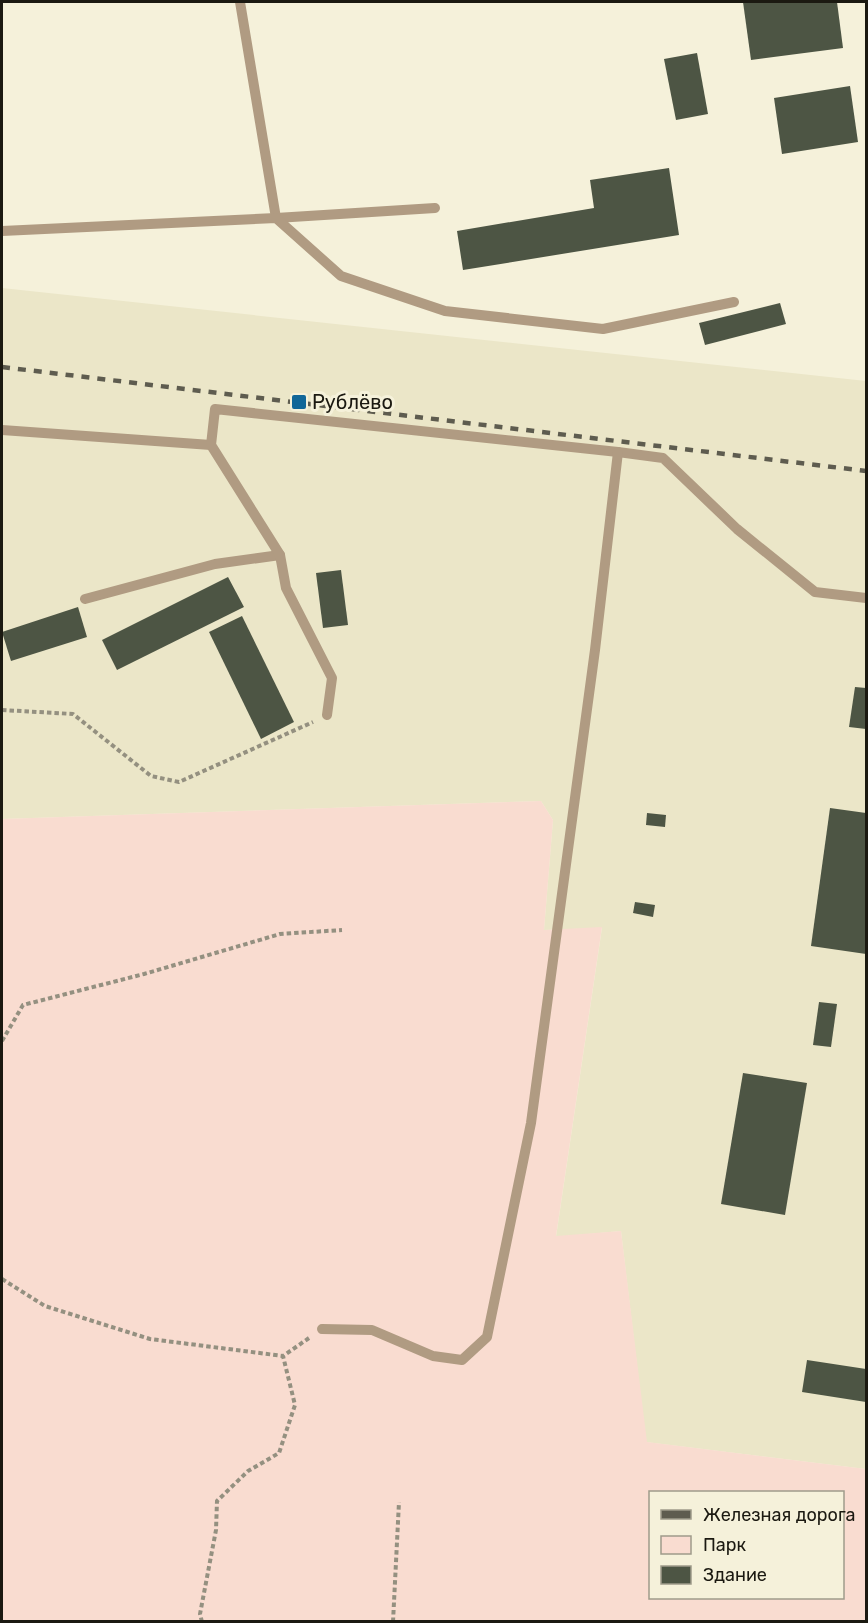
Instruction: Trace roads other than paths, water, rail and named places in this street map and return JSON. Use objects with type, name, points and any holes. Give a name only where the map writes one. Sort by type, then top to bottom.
[{"type":"lane","points":[[240,2],[276,218],[341,276],[445,310],[603,328],[734,302]]},
{"type":"lane","points":[[2,231],[435,208]]},
{"type":"lane","points":[[327,715],[332,678],[286,588],[280,555],[211,445],[215,409],[663,458],[737,529],[815,592],[867,598]]},
{"type":"lane","points":[[2,430],[211,445]]},
{"type":"lane","points":[[322,1329],[372,1330],[433,1356],[462,1360],[487,1337],[531,1123],[595,650],[618,452]]},
{"type":"lane","points":[[85,598],[215,564],[280,555]]},
{"type":"railway","points":[[2,367],[866,471]]},
{"type":"place","name":"Рублёво","points":[[299,402]]}]
